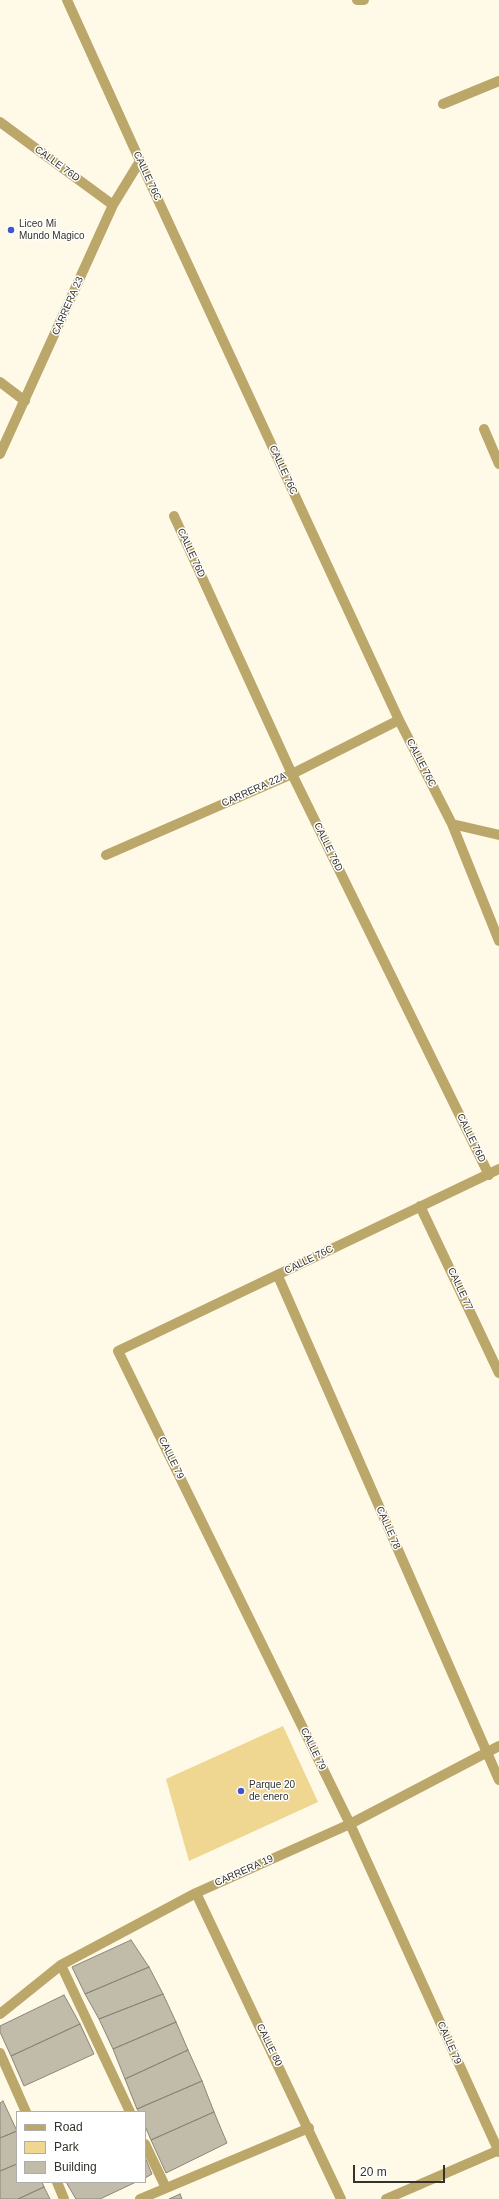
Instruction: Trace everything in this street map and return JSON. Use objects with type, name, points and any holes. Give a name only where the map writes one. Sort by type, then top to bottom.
[{"type":"street","name":"CALLE 76C","points":[[67,0],[140,161],[400,720],[452,824],[499,941]]},
{"type":"street","points":[[357,0],[364,0]]},
{"type":"street","points":[[443,104],[499,82]]},
{"type":"street","name":"CALLE 76D","points":[[0,122],[113,206]]},
{"type":"street","name":"CARRERA 23","points":[[0,454],[113,206],[140,161]]},
{"type":"street","points":[[0,382],[25,401]]},
{"type":"street","points":[[484,429],[499,464]]},
{"type":"street","name":"CALLE 76D","points":[[174,516],[292,774],[489,1175]]},
{"type":"street","name":"CARRERA 22A","points":[[106,855],[292,774],[400,720]]},
{"type":"street","points":[[452,824],[499,836]]},
{"type":"street","name":"CALLE 76C","points":[[118,1351],[278,1276],[499,1169]]},
{"type":"street","name":"CALLE 77","points":[[420,1206],[499,1373]]},
{"type":"street","name":"CALLE 78","points":[[278,1276],[499,1780]]},
{"type":"street","name":"CALLE 79","points":[[118,1351],[350,1824],[499,2151]]},
{"type":"street","name":"CARRERA 19","points":[[0,2014],[61,1965],[196,1892],[350,1824],[499,1746]]},
{"type":"street","name":"CALLE 80","points":[[196,1892],[309,2128],[341,2199]]},
{"type":"street","points":[[61,1965],[130,2111]]},
{"type":"street","points":[[0,2053],[26,2111]]},
{"type":"street","points":[[140,2199],[309,2128]]},
{"type":"street","points":[[146,2146],[166,2188]]},
{"type":"street","points":[[386,2199],[499,2151]]},
{"type":"street","points":[[57,2183],[64,2199]]},
{"type":"green space","name":"Parque 20 de enero","points":[[283,1726],[318,1802],[189,1861],[166,1779]]},
{"type":"building","points":[[131,1940],[149,1967],[85,1994],[72,1967]]},
{"type":"building","points":[[149,1967],[163,1994],[99,2019],[85,1994]]},
{"type":"building","points":[[163,1994],[176,2022],[113,2049],[99,2019]]},
{"type":"building","points":[[64,1995],[80,2024],[11,2056],[0,2032],[0,2026]]},
{"type":"building","points":[[176,2022],[188,2050],[125,2079],[113,2049]]},
{"type":"building","points":[[80,2024],[94,2054],[24,2086],[11,2056]]},
{"type":"building","points":[[188,2050],[202,2081],[137,2109],[125,2079]]},
{"type":"building","points":[[202,2081],[214,2112],[151,2140],[146,2128],[146,2111],[138,2111],[137,2109]]},
{"type":"building","points":[[3,2101],[16,2131],[0,2138],[0,2103]]},
{"type":"building","points":[[214,2112],[227,2143],[166,2173],[151,2140]]},
{"type":"building","points":[[16,2131],[16,2164],[0,2171],[0,2138]]},
{"type":"building","points":[[146,2159],[152,2174],[146,2177]]},
{"type":"building","points":[[16,2164],[16,2183],[42,2183],[44,2187],[18,2199],[0,2199],[0,2171]]},
{"type":"building","points":[[67,2183],[134,2183],[100,2199],[76,2199]]},
{"type":"building","points":[[44,2187],[50,2199],[18,2199]]},
{"type":"building","points":[[180,2194],[182,2199],[169,2199]]},
{"type":"place","name":"Liceo Mi Mundo Magico","points":[[11,230]]},
{"type":"place","name":"Parque 20 de enero","points":[[241,1791]]}]
